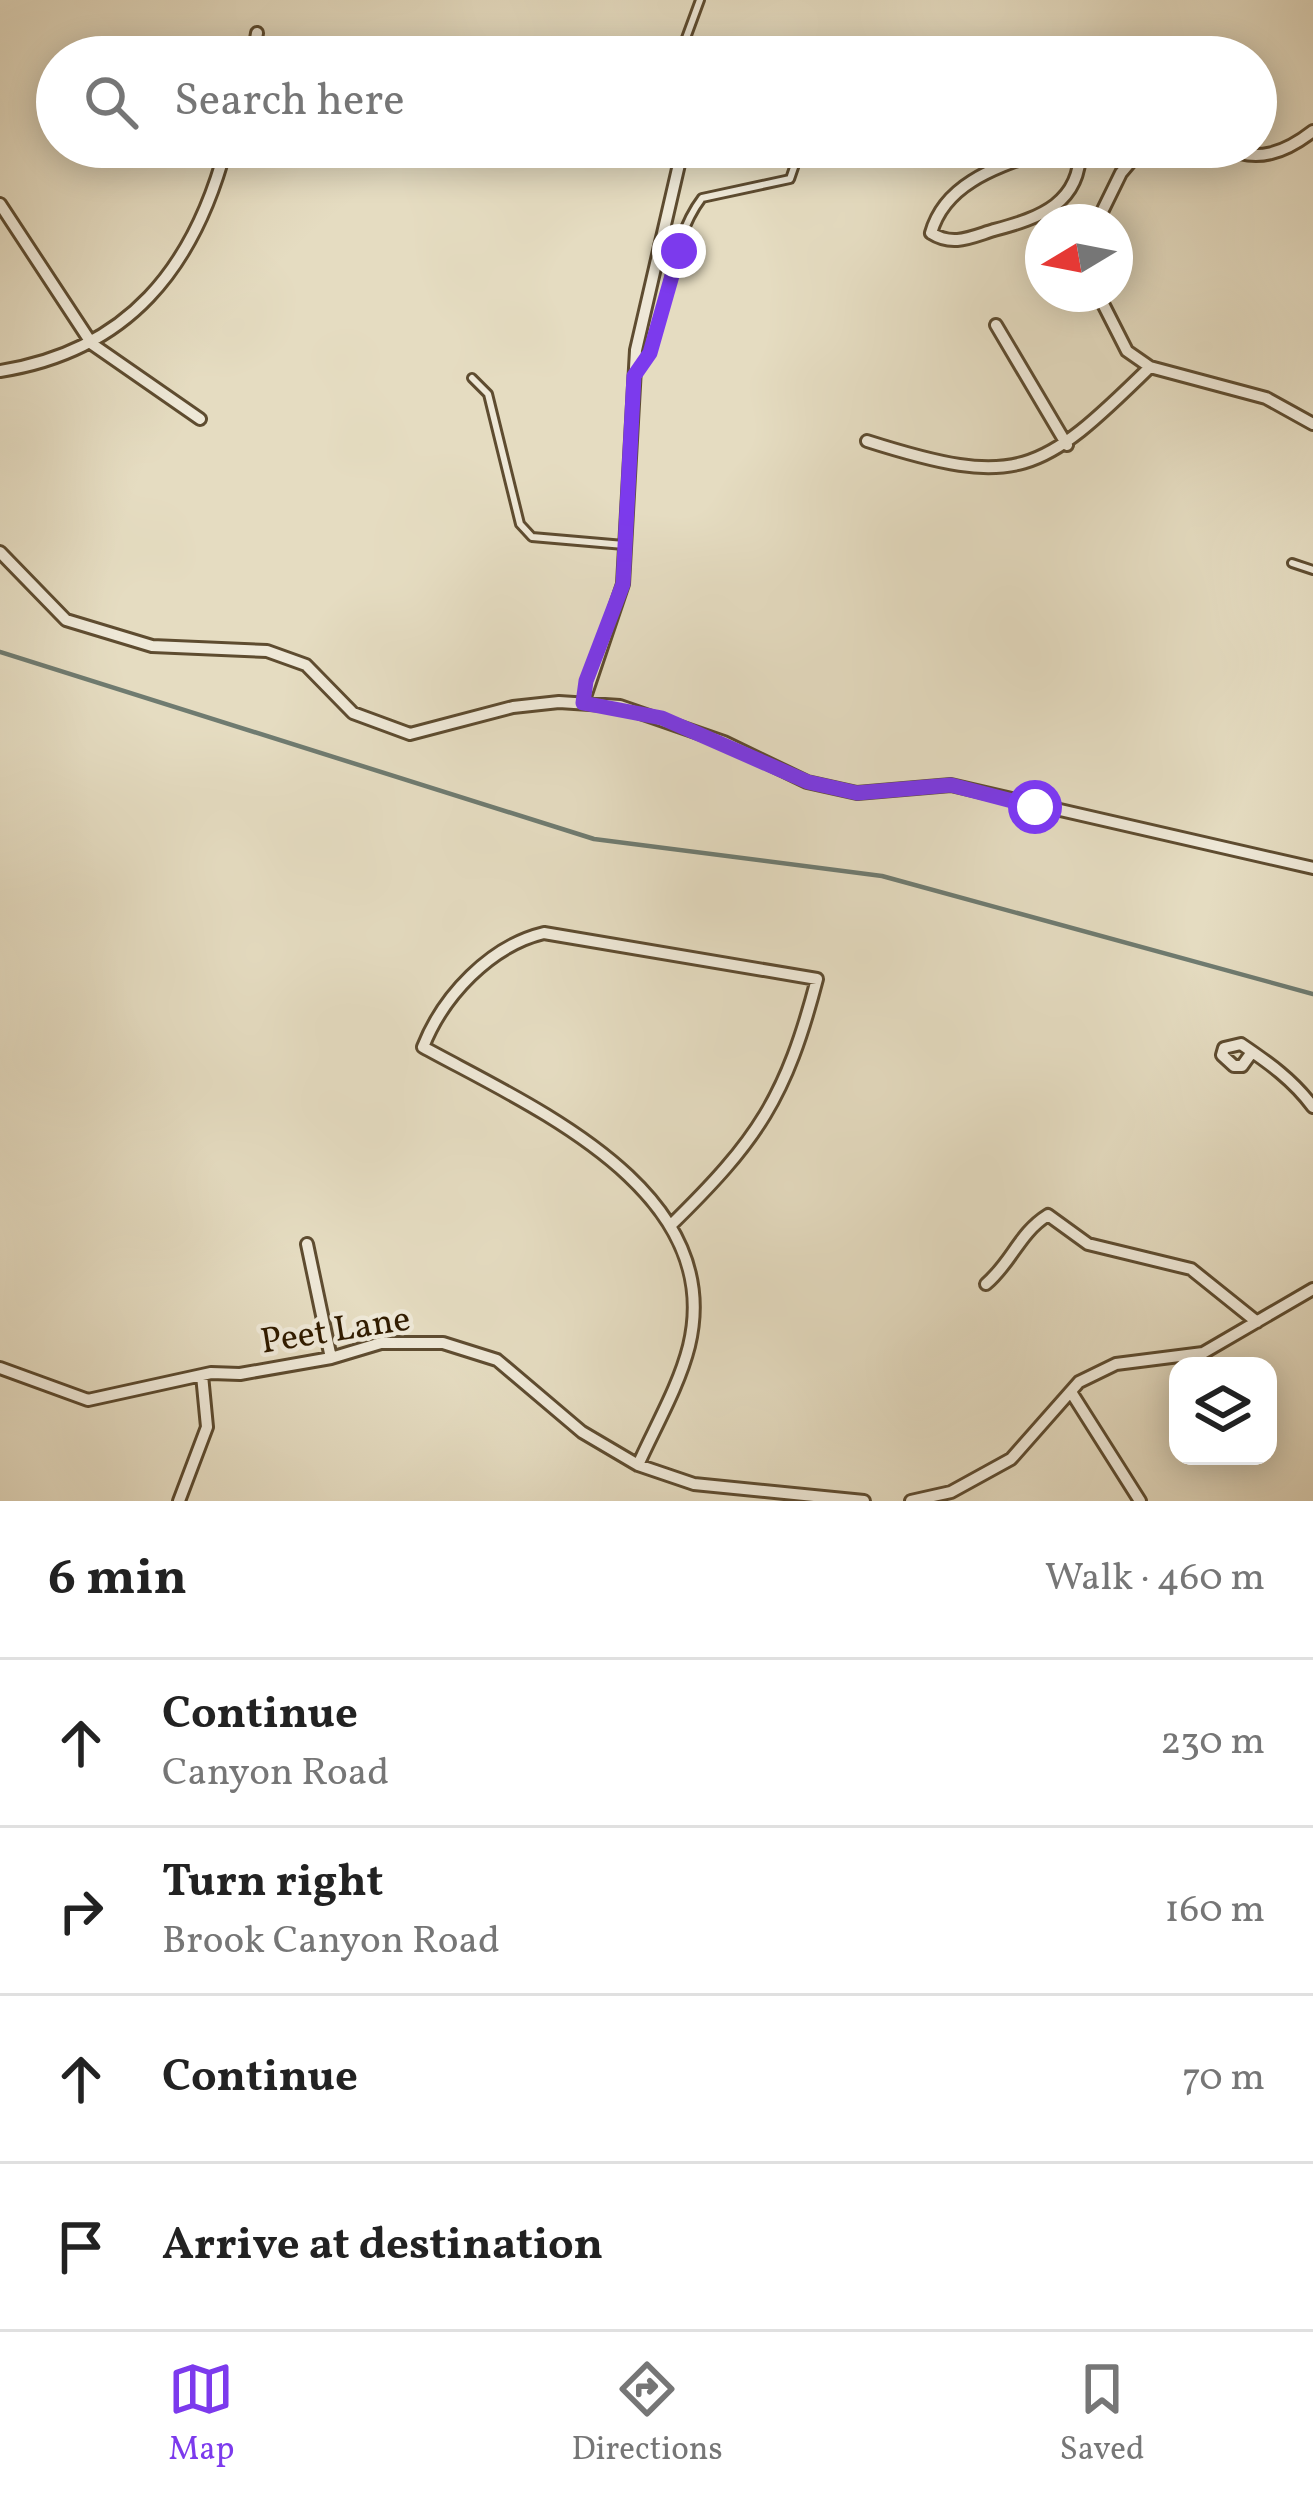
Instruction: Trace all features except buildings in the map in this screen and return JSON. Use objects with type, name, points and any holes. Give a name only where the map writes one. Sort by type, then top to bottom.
[{"type":"street","points":[[1277,153],[1313,131]]},
{"type":"street","points":[[0,371],[63,358],[124,322],[181,259],[220,168]]},
{"type":"street","points":[[583,703],[586,681],[623,584],[634,376],[679,168]]},
{"type":"street","points":[[1007,168],[953,192],[938,206],[931,233],[961,241],[1022,225],[1060,205],[1077,180],[1078,168]]},
{"type":"street","points":[[1105,204],[1125,168]]},
{"type":"street","points":[[0,204],[92,344],[200,419]]},
{"type":"street","points":[[1106,312],[1126,351],[1150,367],[1266,398],[1313,424]]},
{"type":"street","points":[[996,325],[1067,445]]},
{"type":"street","points":[[867,441],[930,461],[1001,470],[1049,457],[1067,445],[1150,367]]},
{"type":"street","points":[[0,552],[66,620],[140,644],[267,651],[306,665],[352,713],[410,734],[513,707],[583,703],[662,718],[808,782],[857,793],[951,785],[1313,868]]},
{"type":"street","points":[[638,1466],[689,1347],[693,1300],[670,1226],[638,1181],[604,1153],[423,1047],[434,1020],[493,955],[512,941],[544,933],[817,979],[796,1054],[761,1126],[737,1160],[670,1226]]},
{"type":"street","points":[[1252,1052],[1288,1077],[1313,1107]]},
{"type":"street","points":[[986,1284],[1007,1267],[1025,1229],[1048,1216],[1088,1244],[1192,1269],[1257,1322]]},
{"type":"street","points":[[308,1244],[331,1358]]},
{"type":"street","points":[[911,1501],[951,1492],[1010,1459],[1071,1392],[1116,1364],[1203,1353],[1313,1289]]},
{"type":"street","name":"Peet Lane","points":[[0,1368],[88,1400],[202,1375],[331,1358],[381,1343],[443,1343],[497,1360],[582,1432],[638,1466],[694,1484],[786,1497],[864,1501]]},
{"type":"street","points":[[179,1501],[207,1427],[202,1375]]},
{"type":"street","points":[[1071,1392],[1140,1501]]},
{"type":"lane","points":[[687,36],[700,0]]},
{"type":"lane","points":[[634,376],[650,353],[687,218],[702,198],[721,190],[755,190],[790,179],[794,168]]},
{"type":"lane","points":[[472,378],[488,394],[520,524],[532,537],[624,545]]},
{"type":"lane","points":[[1292,563],[1313,570]]},
{"type":"waterway","points":[[0,652],[594,839],[882,876],[1313,994]]},
{"type":"route","points":[[679,251],[650,353],[634,376],[623,584],[586,681],[583,703],[620,706],[662,718],[808,782],[857,793],[951,785],[1035,807]]}]
